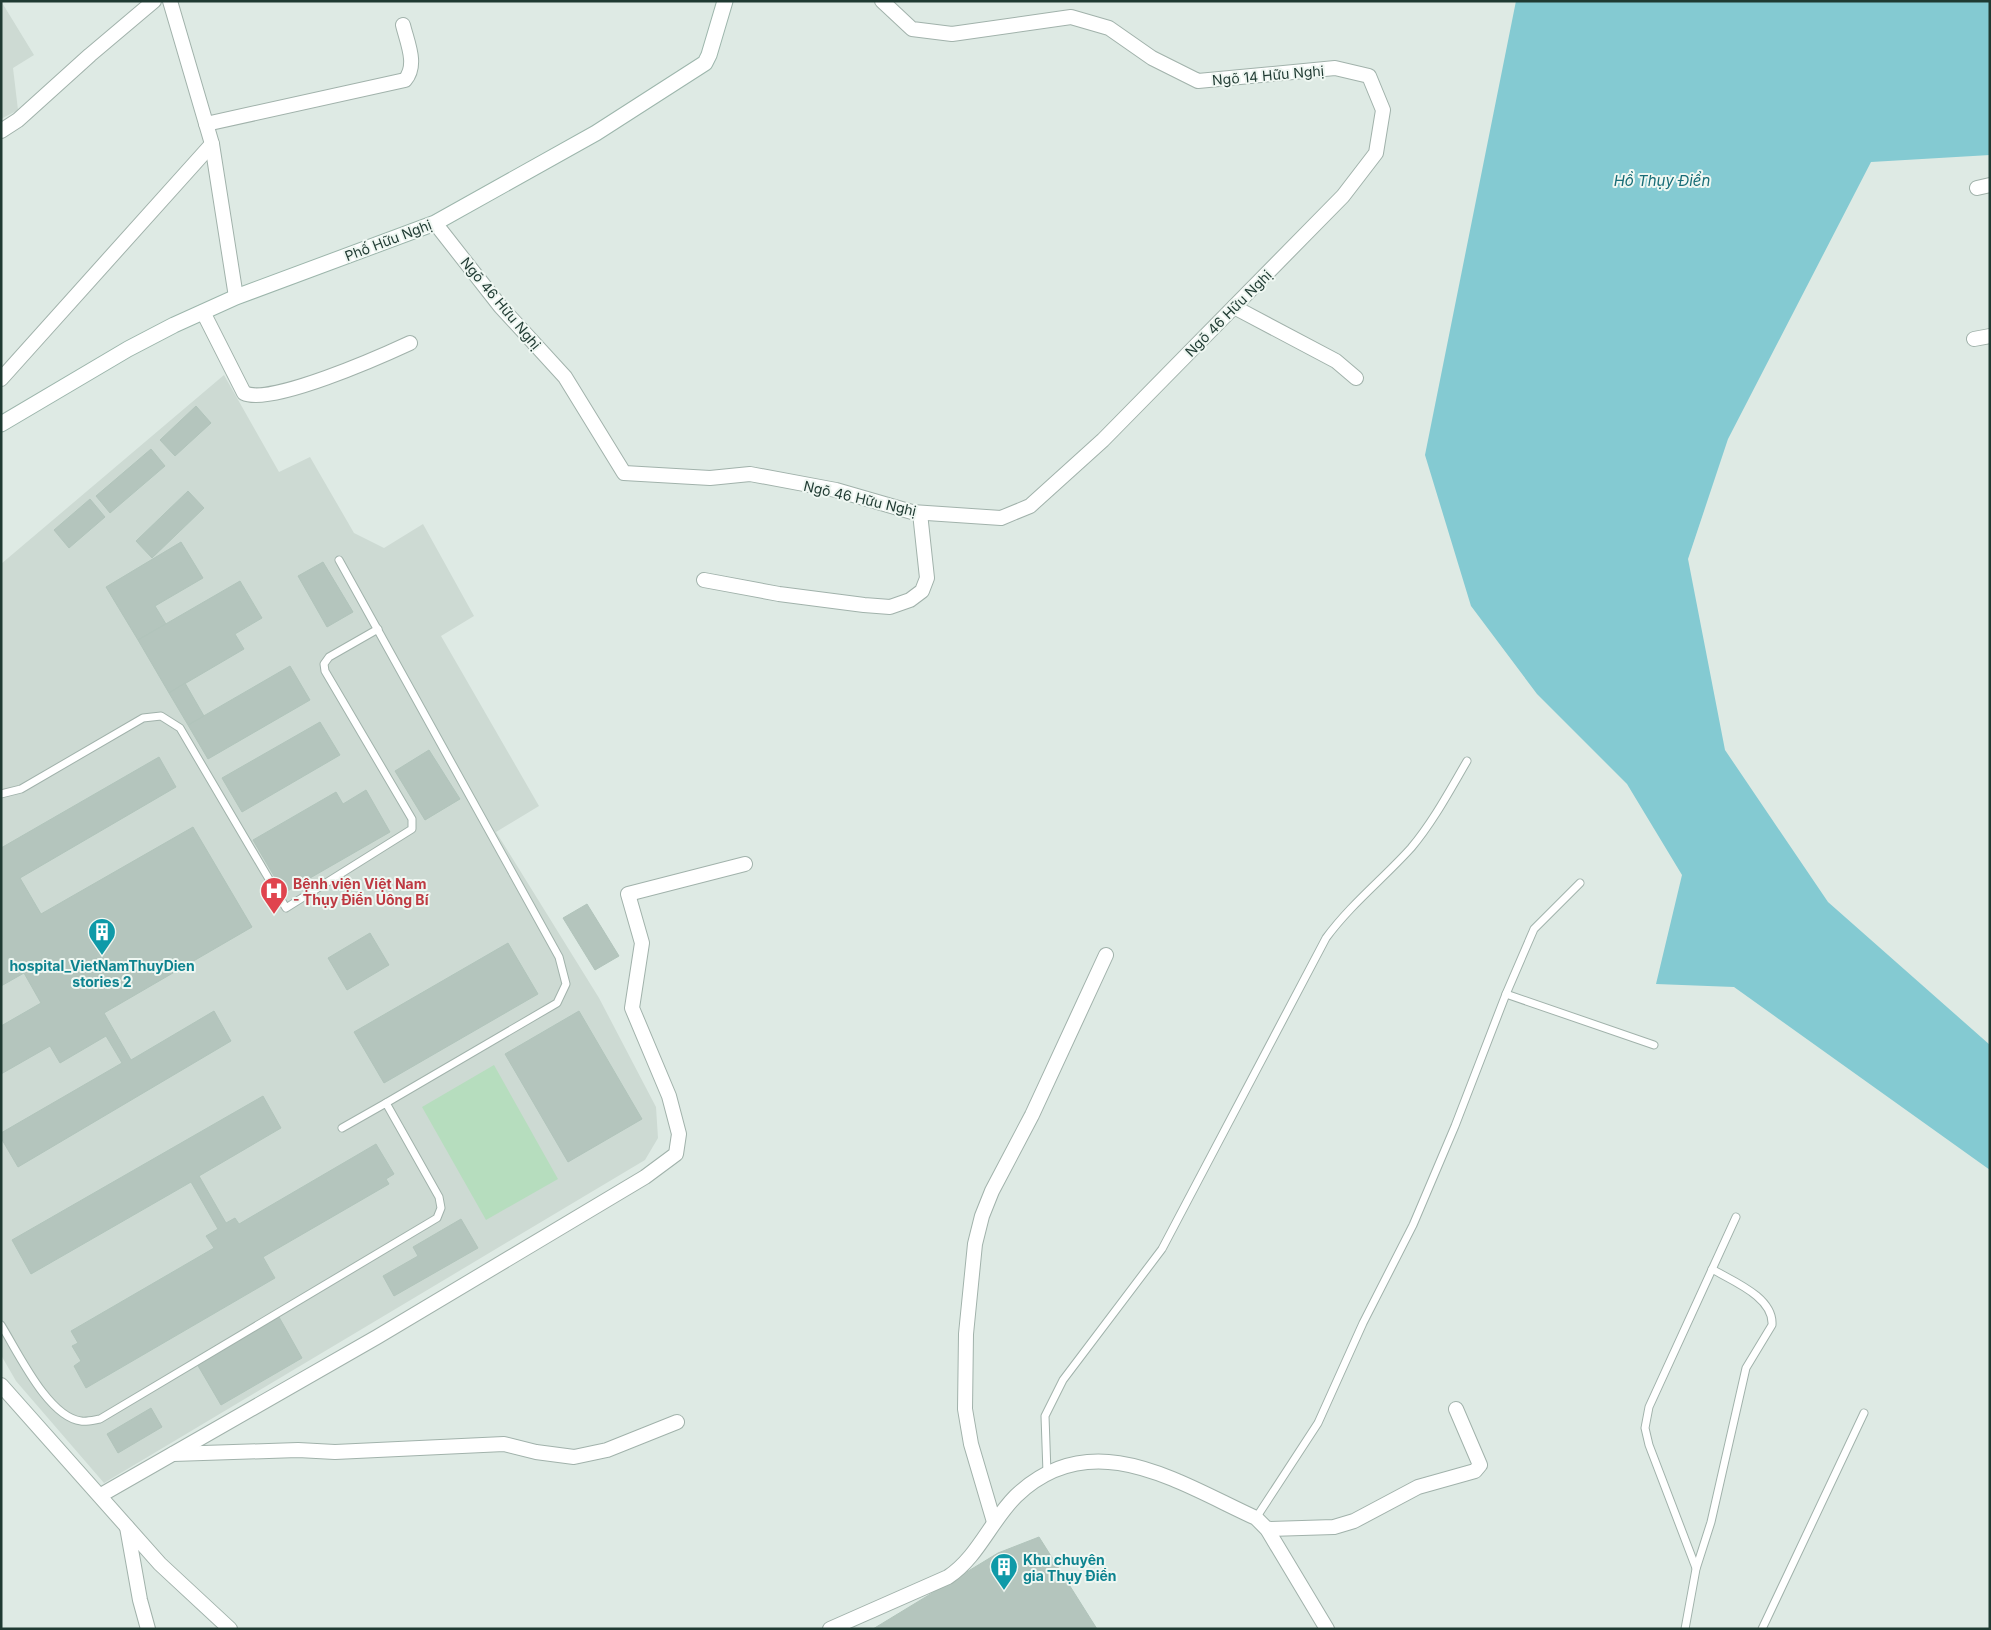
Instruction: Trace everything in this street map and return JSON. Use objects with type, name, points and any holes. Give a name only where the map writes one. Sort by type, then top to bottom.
[{"type":"main road","name":"Phố Hữu Nghị","points":[[1,424],[128,349],[203,312],[236,296],[435,222],[596,133],[700,68],[709,55],[725,1]]},
{"type":"street","points":[[1,131],[18,120],[90,55],[154,1]]},
{"type":"street","points":[[170,1],[212,144],[236,296]]},
{"type":"street","name":"Ngõ 14 Hữu Nghị","points":[[882,1],[912,29],[952,34],[1071,17],[1109,28],[1152,58],[1198,81],[1335,68],[1369,76],[1383,110],[1376,154],[1343,196]]},
{"type":"street","points":[[206,124],[405,80],[411,73],[412,65],[403,25]]},
{"type":"street","points":[[1,379],[212,144]]},
{"type":"street","name":"Ngõ 46 Hữu Nghị","points":[[435,222],[500,306],[565,377],[624,474],[710,478],[750,474],[836,490],[920,513],[1001,518],[1030,506],[1103,440],[1343,196]]},
{"type":"street","points":[[1234,306],[1336,361],[1356,378]]},
{"type":"street","points":[[203,312],[244,393],[251,396],[262,396],[328,378],[410,343]]},
{"type":"street","points":[[1974,339],[1990,336]]},
{"type":"street","points":[[704,580],[864,606],[890,607],[910,600],[922,591],[927,578],[920,513]]},
{"type":"street","points":[[101,1495],[377,1337],[645,1177],[676,1154],[679,1134],[669,1096],[632,1008],[642,944],[628,894],[745,864]]},
{"type":"street","points":[[994,1522],[971,1444],[966,1409],[966,1334],[975,1244],[982,1216],[992,1191],[1032,1115],[1106,955]]},
{"type":"street","points":[[1,1385],[101,1495],[160,1564],[230,1629]]},
{"type":"street","points":[[1267,1529],[1334,1527],[1354,1522],[1418,1487],[1475,1471],[1480,1465],[1477,1455],[1456,1409]]},
{"type":"street","points":[[173,1454],[298,1450],[335,1452],[504,1444],[536,1452],[574,1457],[607,1450],[677,1422]]},
{"type":"street","points":[[830,1629],[948,1577],[963,1567],[994,1522],[1015,1497],[1047,1473],[1065,1466],[1087,1461],[1107,1460],[1129,1463],[1256,1518],[1267,1529],[1327,1629]]},
{"type":"street","points":[[127,1527],[140,1600],[148,1629]]},
{"type":"lane","points":[[339,560],[559,956],[566,984],[557,1003],[342,1128]]},
{"type":"lane","points":[[1,794],[21,789],[143,718],[161,716],[180,728],[286,908],[412,829],[412,819],[325,671],[324,664],[329,656],[378,629]]},
{"type":"lane","points":[[1047,1473],[1045,1416],[1052,1398],[1063,1380],[1162,1249],[1326,938],[1341,917],[1412,847],[1429,824],[1467,761]]},
{"type":"lane","points":[[1256,1518],[1318,1423],[1363,1323],[1413,1225],[1534,929],[1580,884]]},
{"type":"lane","points":[[1506,994],[1654,1045]]},
{"type":"lane","points":[[1,1325],[50,1404],[65,1416],[82,1422],[100,1419],[436,1218],[441,1208],[439,1196],[386,1103]]},
{"type":"lane","points":[[1696,1569],[1649,1445],[1645,1428],[1649,1407],[1736,1217]]},
{"type":"lane","points":[[1685,1629],[1696,1569],[1711,1522],[1746,1368],[1772,1324],[1770,1311],[1759,1298],[1712,1269]]},
{"type":"lane","points":[[1762,1629],[1864,1413]]},
{"type":"shaded area","points":[[1,1],[34,55],[13,68],[18,110],[1,119]]},
{"type":"shaded area","name":"Bệnh viện Việt Nam - Thụy Điển Uông Bí","points":[[224,375],[279,472],[310,457],[354,533],[384,548],[423,524],[474,616],[441,636],[539,806],[496,832],[599,998],[656,1107],[658,1138],[645,1160],[104,1483],[16,1381],[1,1355],[1,564]]},
{"type":"green space","points":[[494,1065],[558,1179],[486,1220],[422,1107]]},
{"type":"water","name":"Hồ Thụy Điển","points":[[1516,1],[1990,1],[1990,155],[1871,162],[1728,439],[1688,559],[1725,750],[1828,902],[1990,1045],[1990,1170],[1734,987],[1656,984],[1682,875],[1627,784],[1537,694],[1471,606],[1425,455]]},
{"type":"building","points":[[196,406],[211,423],[175,456],[160,440]]},
{"type":"building","points":[[151,449],[165,466],[110,513],[96,496]]},
{"type":"building","points":[[188,491],[204,508],[152,558],[136,541]]},
{"type":"building","points":[[90,499],[105,517],[69,548],[54,530]]},
{"type":"building","points":[[181,542],[203,578],[155,606],[166,624],[138,640],[106,587]]},
{"type":"building","points":[[323,562],[353,612],[327,627],[298,576]]},
{"type":"building","points":[[240,581],[262,618],[235,634],[244,649],[169,693],[138,640]]},
{"type":"building","points":[[290,666],[310,700],[208,759],[188,725]]},
{"type":"building","points":[[185,683],[204,716],[188,725],[169,693]]},
{"type":"building","points":[[320,722],[340,755],[242,812],[222,778]]},
{"type":"building","points":[[429,750],[460,799],[425,820],[395,771]]},
{"type":"building","name":"hospital_VietNamThuyDien stories 2","points":[[159,757],[176,787],[20,878],[41,914],[193,827],[252,927],[104,1013],[131,1060],[214,1011],[231,1041],[18,1167],[1,1138],[1,1133],[122,1063],[106,1036],[60,1063],[50,1046],[1,1074],[1,1026],[41,1003],[24,973],[1,986],[1,939],[3,938],[1,934],[1,848]]},
{"type":"building","points":[[366,790],[390,832],[284,893],[253,840],[336,792],[343,804]]},
{"type":"building","points":[[587,904],[619,956],[595,970],[563,918]]},
{"type":"building","points":[[370,933],[389,965],[347,990],[328,958]]},
{"type":"building","points":[[508,943],[538,994],[384,1083],[354,1032]]},
{"type":"building","points":[[579,1011],[642,1119],[568,1162],[505,1054]]},
{"type":"building","points":[[263,1096],[281,1128],[199,1176],[226,1223],[235,1218],[239,1224],[376,1144],[394,1174],[386,1179],[389,1184],[263,1257],[275,1278],[86,1388],[74,1366],[81,1361],[72,1346],[78,1343],[71,1331],[214,1248],[206,1236],[218,1229],[191,1182],[31,1274],[12,1240]]},
{"type":"building","points":[[461,1219],[478,1248],[394,1296],[383,1276],[418,1256],[413,1247]]},
{"type":"building","points":[[279,1317],[302,1358],[221,1405],[197,1364]]},
{"type":"building","points":[[151,1408],[162,1427],[118,1453],[107,1434]]},
{"type":"building","name":"Khu chuyên gia Thụy Điển","points":[[1039,1537],[1097,1629],[873,1629],[998,1553]]},
{"type":"place","name":"Bệnh viện Việt Nam - Thụy Điển Uông Bí","points":[[274,915]]},
{"type":"place","name":"hospital_VietNamThuyDien stories 2","points":[[102,956]]},
{"type":"place","name":"Khu chuyên gia Thụy Điển","points":[[1004,1591]]}]
